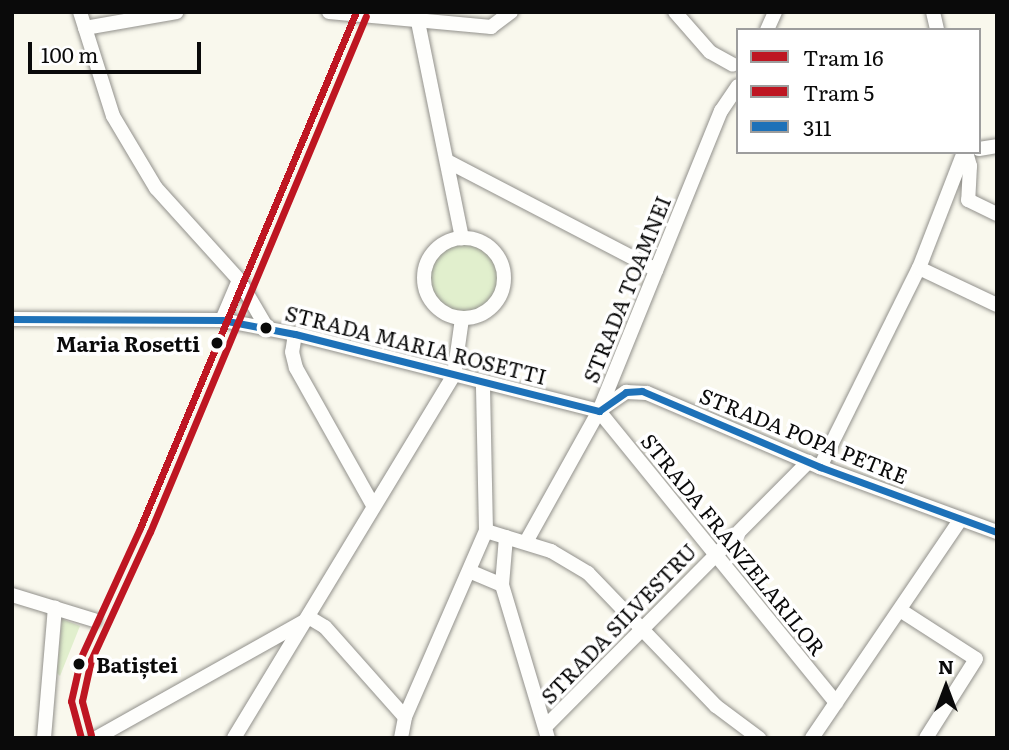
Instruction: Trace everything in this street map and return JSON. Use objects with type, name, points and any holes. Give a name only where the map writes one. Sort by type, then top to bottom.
[{"type":"street","points":[[79,12],[106,100],[143,167],[156,188],[239,280],[267,328]]},
{"type":"street","points":[[85,28],[177,12]]},
{"type":"street","points":[[329,12],[417,16],[491,27],[511,12]]},
{"type":"street","points":[[675,12],[710,52],[736,67]]},
{"type":"street","points":[[768,28],[775,12]]},
{"type":"street","points":[[417,16],[462,238]]},
{"type":"street","name":"STRADA TOAMNEI","points":[[526,542],[599,411],[721,111],[736,89]]},
{"type":"street","name":"STRADA SILVESTRU","points":[[547,731],[714,554],[814,464],[919,268],[964,154]]},
{"type":"street","points":[[966,154],[970,166],[968,200],[997,214]]},
{"type":"street","points":[[447,161],[656,270]]},
{"type":"street","points":[[462,238],[492,249],[505,278],[492,308],[462,319],[437,308],[424,282],[433,253],[462,238]]},
{"type":"street","points":[[919,268],[997,305]]},
{"type":"street","points":[[222,320],[239,280]]},
{"type":"street","name":"STRADA MARIA ROSETTI","points":[[12,319],[222,320],[295,334],[599,411]]},
{"type":"street","points":[[234,738],[310,618],[373,505],[454,375],[462,319]]},
{"type":"street","points":[[295,334],[293,359],[373,505]]},
{"type":"street","points":[[401,738],[405,717],[486,531],[483,382]]},
{"type":"street","name":"STRADA POPA PETRE","points":[[599,411],[626,392],[642,391],[814,464],[997,532]]},
{"type":"street","name":"STRADA FRANZELARILOR","points":[[599,411],[836,703]]},
{"type":"street","points":[[812,738],[960,520]]},
{"type":"street","points":[[486,531],[526,542],[589,573],[716,706],[760,738]]},
{"type":"street","points":[[506,537],[502,585],[547,731]]},
{"type":"street","points":[[469,571],[502,585]]},
{"type":"street","points":[[12,595],[94,620]]},
{"type":"street","points":[[44,738],[55,607]]},
{"type":"street","points":[[900,610],[976,659],[926,738]]},
{"type":"street","points":[[310,618],[325,627],[405,717]]},
{"type":"street","points":[[103,737],[310,618]]},
{"type":"green space","points":[[464,242],[484,248],[494,258],[500,278],[494,298],[484,308],[464,314],[444,308],[434,298],[428,278],[434,258],[444,248]]},
{"type":"green space","points":[[62,619],[80,626],[60,676],[57,673]]},
{"type":"tram line","name":"16","points":[[81,738],[71,701],[81,657],[140,528],[356,12]]},
{"type":"tram line","name":"5","points":[[91,735],[82,701],[91,660],[150,532],[366,16]]},
{"type":"transit line","name":"311","points":[[12,319],[222,320],[295,334],[599,411],[626,392],[642,391],[820,467],[997,532]]},
{"type":"place","name":"Maria Rosetti","points":[[217,343]]},
{"type":"place","name":"Batiștei","points":[[79,664]]}]
